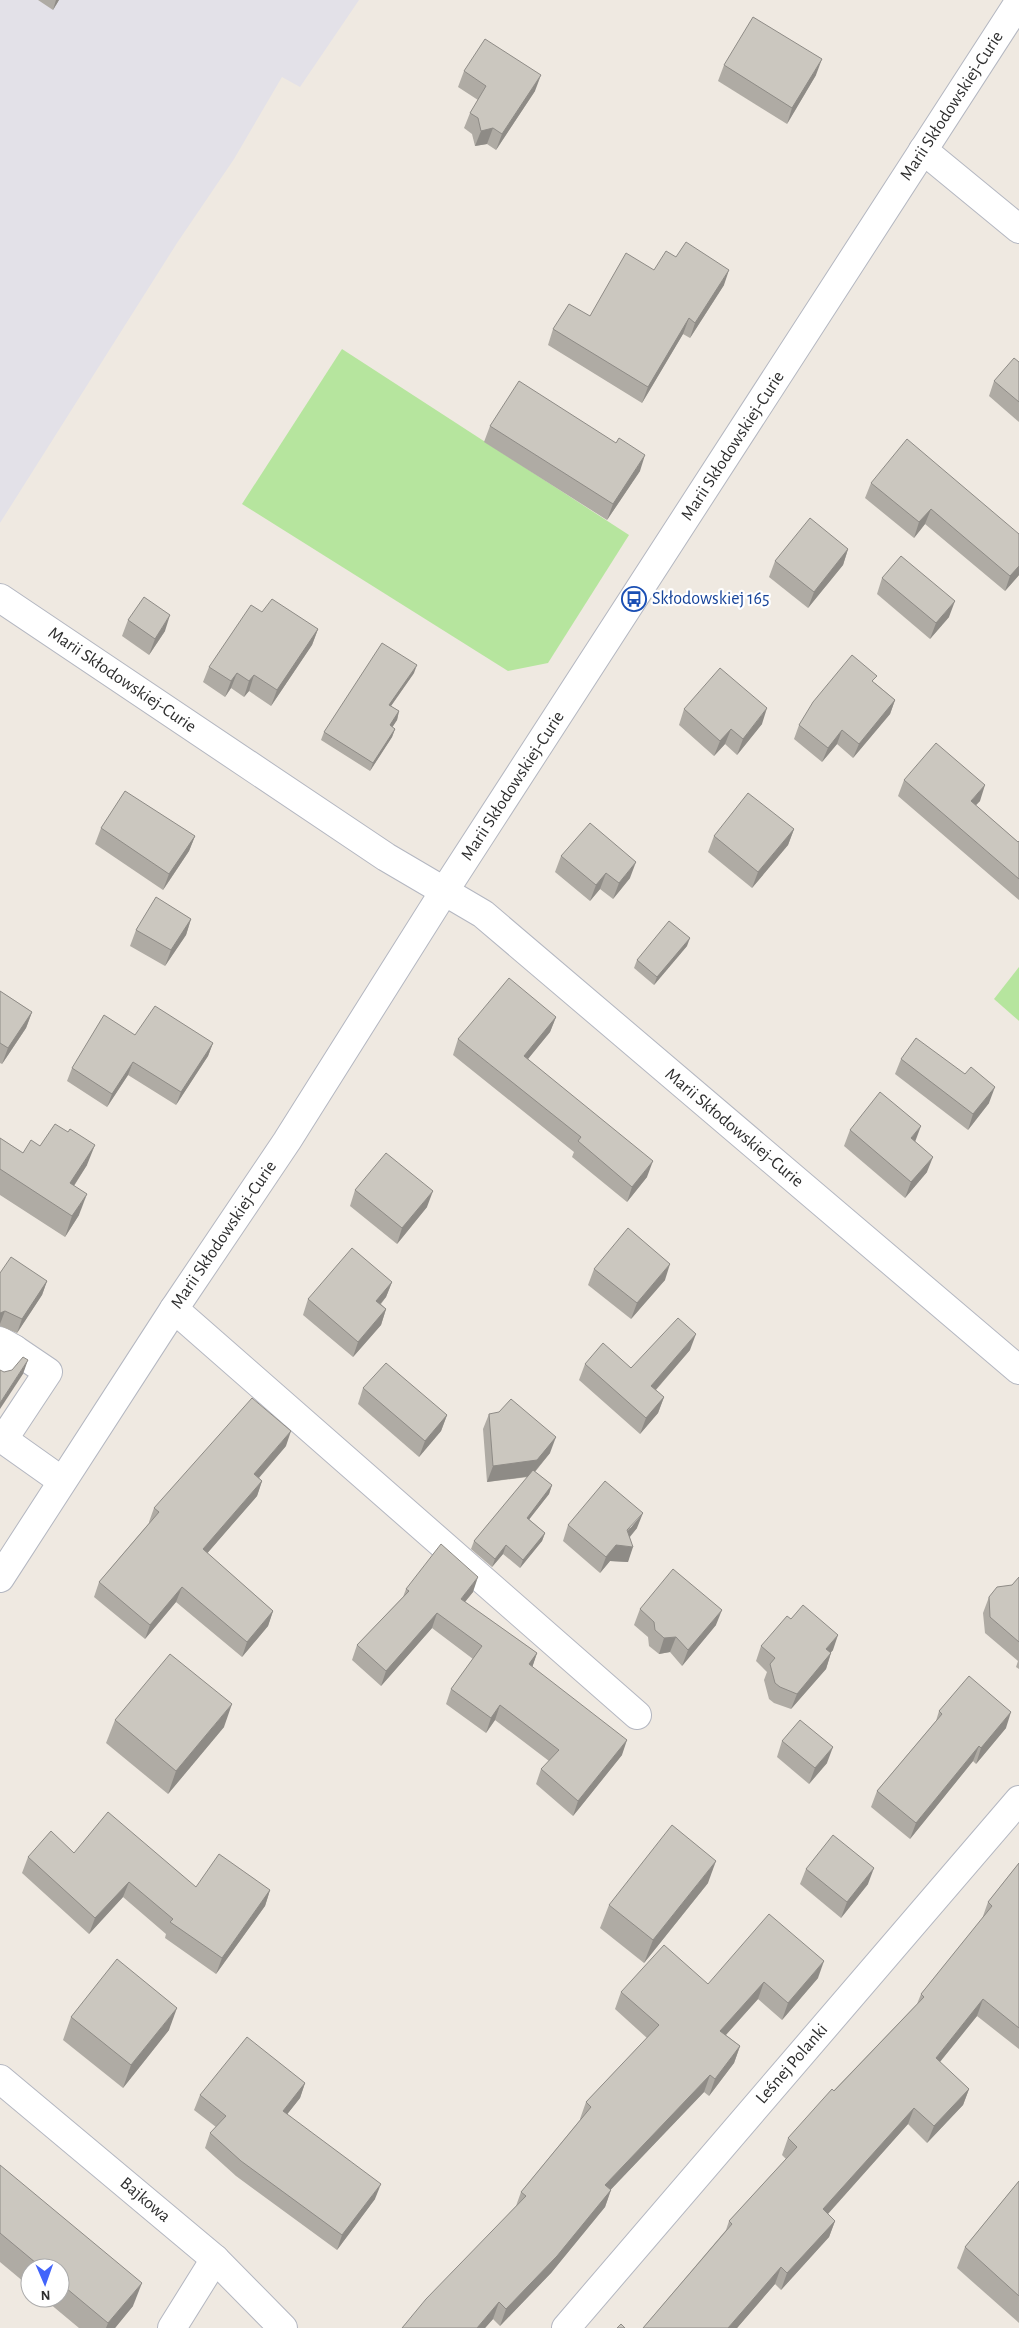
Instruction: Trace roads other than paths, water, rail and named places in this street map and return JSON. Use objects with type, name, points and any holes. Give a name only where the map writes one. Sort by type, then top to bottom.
[{"type":"street","name":"Marii Skłodowskiej-Curie","points":[[0,1578],[174,1309],[287,1141],[445,890],[1019,2]]},
{"type":"street","points":[[923,150],[1019,229]]},
{"type":"street","name":"Marii Skłodowskiej-Curie","points":[[0,598],[386,857],[483,914],[1019,1370]]},
{"type":"street","points":[[174,1309],[637,1715]]},
{"type":"street","points":[[4,1353],[48,1372],[2,1439],[62,1482]]},
{"type":"street","name":"Leśnej Polanki","points":[[566,2328],[1019,1800]]},
{"type":"street","name":"Bajkowa","points":[[0,2079],[215,2259],[284,2328]]},
{"type":"street","points":[[172,2328],[215,2259]]},
{"type":"place","name":"Skłodowskiej 165","points":[[634,599]]}]
